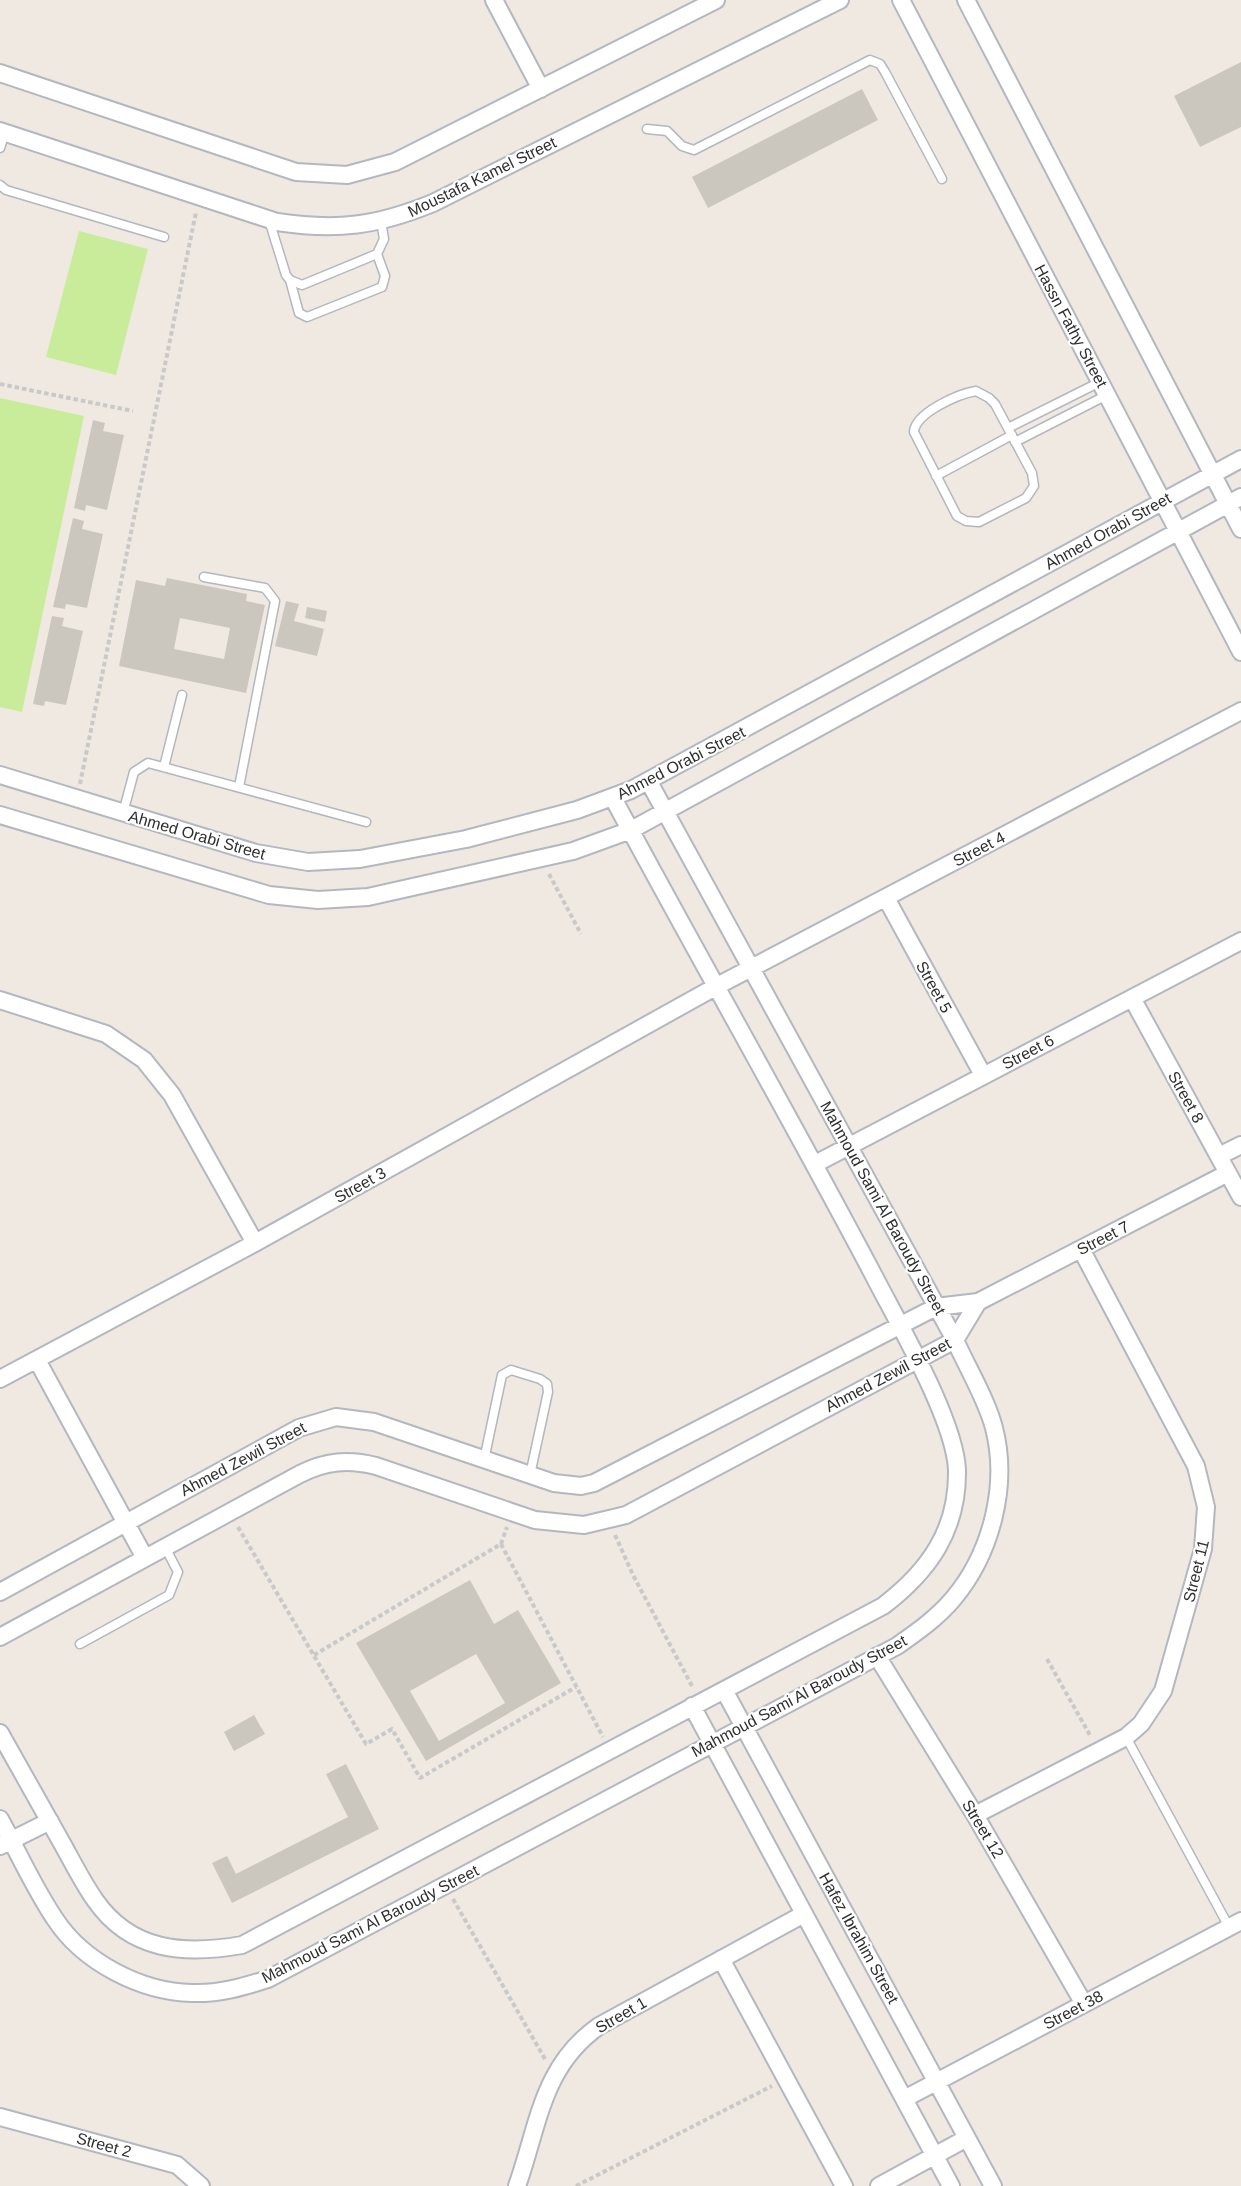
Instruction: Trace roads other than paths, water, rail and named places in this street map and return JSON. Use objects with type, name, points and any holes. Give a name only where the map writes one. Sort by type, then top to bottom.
[{"type":"street","points":[[494,0],[541,88]]},
{"type":"street","points":[[0,73],[272,165],[321,176],[371,171],[395,162],[716,0]]},
{"type":"street","name":"Moustafa Kamel Street","points":[[2,137],[269,219],[317,228],[357,226],[381,222],[433,203],[840,0]]},
{"type":"street","name":"Hassn Fathy Street","points":[[901,0],[1241,652]]},
{"type":"street","points":[[966,0],[1212,474],[1234,501],[1241,530]]},
{"type":"street","name":"Ahmed Orabi Street","points":[[0,775],[282,859],[334,862],[466,838],[614,798],[649,782],[1241,459]]},
{"type":"street","name":"Ahmed Orabi Street","points":[[0,815],[269,895],[294,899],[343,900],[368,897],[593,845],[631,830],[1234,501]]},
{"type":"street","name":"Street 4","points":[[717,986],[1241,711]]},
{"type":"street","name":"Mahmoud Sami Al Baroudy Street","points":[[0,1819],[6,1843],[56,1921],[83,1950],[116,1972],[143,1983],[191,1993],[231,1990],[268,1979],[877,1656],[927,1625],[953,1599],[974,1569],[989,1535],[997,1499],[999,1463],[994,1427],[955,1340],[649,782]]},
{"type":"street","points":[[0,1733],[95,1900],[116,1925],[141,1941],[173,1949],[204,1952],[242,1945],[883,1606],[909,1586],[931,1561],[946,1533],[952,1512],[957,1469],[951,1437],[917,1360],[815,1164],[614,798]]},
{"type":"street","name":"Street 5","points":[[886,898],[983,1075]]},
{"type":"street","name":"Street 6","points":[[815,1164],[1241,941]]},
{"type":"street","name":"Street 3","points":[[0,1380],[255,1243],[717,986]]},
{"type":"street","name":"Street 8","points":[[1132,998],[1241,1197]]},
{"type":"street","points":[[0,1000],[106,1034],[144,1060],[172,1095],[255,1243]]},
{"type":"street","points":[[1219,1156],[1241,1145]]},
{"type":"street","name":"Street 7","points":[[978,1302],[1228,1173]]},
{"type":"street","name":"Street 11","points":[[975,1815],[1126,1737],[1153,1708],[1163,1691],[1203,1549],[1206,1507],[1196,1466],[1081,1249]]},
{"type":"street","name":"Ahmed Zewil Street","points":[[0,1592],[299,1428],[336,1417],[374,1422],[567,1486],[594,1483],[936,1307],[978,1302]]},
{"type":"street","name":"Ahmed Zewil Street","points":[[0,1637],[318,1465],[337,1461],[357,1461],[536,1520],[576,1525],[609,1521],[626,1515],[955,1340],[978,1302]]},
{"type":"street","points":[[37,1360],[145,1558]]},
{"type":"street","name":"Street 12","points":[[877,1656],[975,1815],[1084,2004]]},
{"type":"street","name":"Hafez Ibrahim Street","points":[[723,1690],[993,2186]]},
{"type":"street","points":[[697,1704],[712,1743],[951,2186]]},
{"type":"street","points":[[6,1843],[50,1821]]},
{"type":"street","name":"Street 1","points":[[517,2186],[554,2074],[566,2055],[581,2038],[804,1914]]},
{"type":"street","name":"Street 38","points":[[904,2099],[1235,1924]]},
{"type":"street","points":[[722,1959],[844,2186]]},
{"type":"street","name":"Street 2","points":[[0,2117],[177,2165],[201,2186]]},
{"type":"street","points":[[879,2186],[967,2138]]},
{"type":"lane","points":[[647,129],[667,131],[682,146],[694,150],[870,60],[880,64],[885,72],[942,179]]},
{"type":"lane","points":[[0,185],[6,190],[164,237]]},
{"type":"lane","points":[[269,219],[283,269],[290,280],[298,313],[307,317],[382,287],[385,276],[377,254],[384,238],[381,222]]},
{"type":"lane","points":[[290,280],[302,285],[377,254]]},
{"type":"lane","points":[[936,476],[1103,389]]},
{"type":"lane","points":[[1012,435],[1103,389]]},
{"type":"lane","points":[[975,391],[989,398],[1012,435],[1034,480],[1032,493],[979,522],[966,521],[957,516],[936,476],[914,432],[914,425],[923,415],[966,393],[975,391]]},
{"type":"lane","points":[[204,577],[265,588],[275,601],[239,787]]},
{"type":"lane","points":[[165,767],[182,695]]},
{"type":"lane","points":[[123,813],[134,772],[148,763],[366,822]]},
{"type":"lane","points":[[484,1460],[502,1375],[511,1370],[540,1379],[547,1384],[548,1392],[530,1475]]},
{"type":"lane","points":[[80,1644],[169,1595],[178,1572],[165,1547]]},
{"type":"lane","points":[[1126,1737],[1235,1924]]}]
